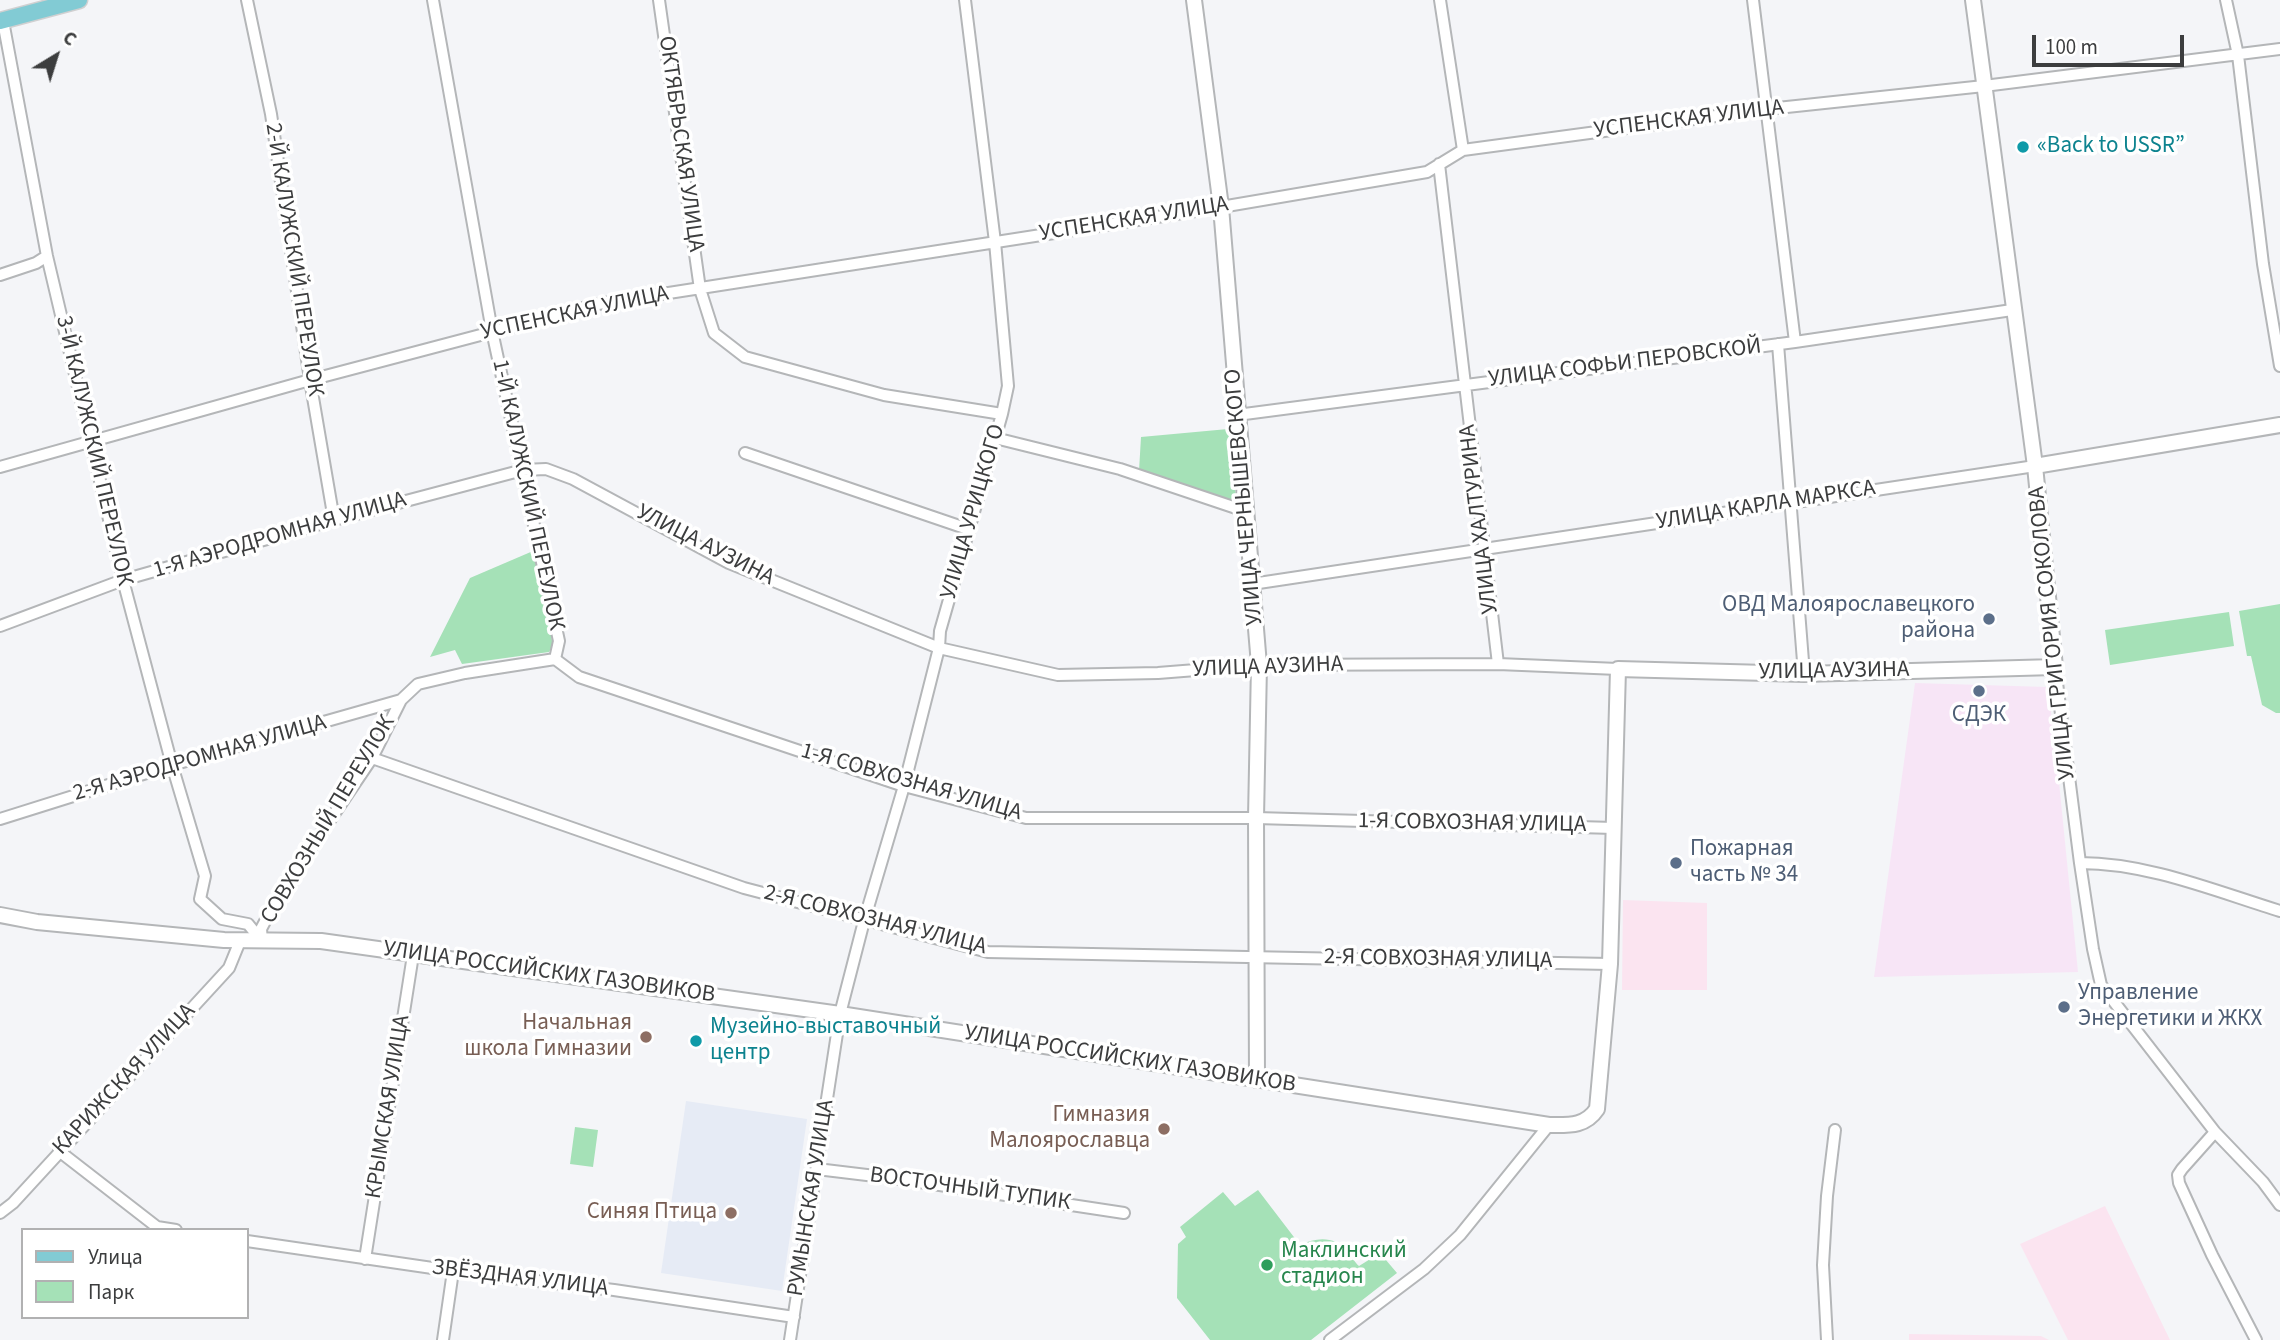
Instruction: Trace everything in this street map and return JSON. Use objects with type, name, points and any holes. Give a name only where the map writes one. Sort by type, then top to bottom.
[{"type":"main road","points":[[1,21],[79,0]]},
{"type":"main road","name":"УЛИЦА ЧЕРНЫШЕВСКОГО","points":[[1194,0],[1221,207],[1259,665],[1256,818],[1257,1080]]},
{"type":"main road","name":"УЛИЦА ГРИГОРИЯ СОКОЛОВА","points":[[1973,0],[2010,269],[2012,310],[2035,466],[2055,667]]},
{"type":"main road","name":"УЛИЦА КАРЛА МАРКСА","points":[[2035,466],[2280,425]]},
{"type":"main road","name":"УЛИЦА АУЗИНА","points":[[1618,669],[1804,674],[2055,667]]},
{"type":"main road","points":[[1610,964],[1618,669]]},
{"type":"main road","name":"УЛИЦА РОССИЙСКИХ ГАЗОВИКОВ","points":[[0,915],[37,922],[240,941],[321,941],[840,1014],[1549,1125],[1575,1125],[1586,1122],[1597,1109],[1610,964]]},
{"type":"street","name":"2-Й КАЛУЖСКИЙ ПЕРЕУЛОК","points":[[247,0],[271,114],[310,380],[334,520]]},
{"type":"street","name":"1-Й КАЛУЖСКИЙ ПЕРЕУЛОК","points":[[433,0],[492,331],[559,640],[555,659]]},
{"type":"street","name":"ОКТЯБРЬСКАЯ УЛИЦА","points":[[659,0],[700,289]]},
{"type":"street","name":"УЛИЦА УРИЦКОГО","points":[[840,1014],[904,786],[939,649],[940,631],[1008,386],[995,242],[965,0]]},
{"type":"street","points":[[1440,0],[1463,150]]},
{"type":"street","points":[[1753,0],[1795,342]]},
{"type":"street","points":[[2226,0],[2238,55],[2263,264],[2280,366]]},
{"type":"street","name":"3-Й КАЛУЖСКИЙ ПЕРЕУЛОК","points":[[1,21],[47,256],[123,580],[172,765],[205,876],[200,899],[222,919],[248,924],[262,941]]},
{"type":"street","name":"УСПЕНСКАЯ УЛИЦА","points":[[0,467],[310,380],[598,304],[1221,207],[1427,172],[1463,150],[1768,110],[2280,49]]},
{"type":"street","name":"УЛИЦА ХАЛТУРИНА","points":[[1439,164],[1497,664]]},
{"type":"street","points":[[0,275],[36,263],[47,256]]},
{"type":"street","points":[[700,289],[714,332],[745,357],[884,396],[1002,414]]},
{"type":"street","name":"УЛИЦА СОФЬИ ПЕРОВСКОЙ","points":[[1237,415],[1795,342],[2012,310]]},
{"type":"street","points":[[1778,344],[1804,674]]},
{"type":"street","points":[[995,438],[1120,469],[1245,511]]},
{"type":"street","points":[[745,453],[968,529]]},
{"type":"street","name":"УЛИЦА КАРЛА МАРКСА","points":[[1252,584],[2035,466]]},
{"type":"street","name":"УЛИЦА АУЗИНА","points":[[523,470],[546,469],[573,479],[730,563],[939,649],[1058,676],[1158,673],[1259,665],[1497,664],[1618,669]]},
{"type":"street","name":"1-Я АЭРОДРОМНАЯ УЛИЦА","points":[[0,626],[123,580],[523,470]]},
{"type":"street","points":[[401,700],[418,684],[465,673],[555,659]]},
{"type":"street","name":"1-Я СОВХОЗНАЯ УЛИЦА","points":[[555,659],[579,677],[904,786],[1026,818],[1256,818],[1614,828]]},
{"type":"street","name":"УЛИЦА ГРИГОРИЯ СОКОЛОВА","points":[[2055,667],[2080,863],[2101,985],[2215,1132],[2263,1182],[2280,1205]]},
{"type":"street","name":"2-Я АЭРОДРОМНАЯ УЛИЦА","points":[[0,819],[172,765],[401,700]]},
{"type":"street","name":"СОВХОЗНЫЙ ПЕРЕУЛОК","points":[[262,941],[261,929],[278,897],[372,758],[401,700]]},
{"type":"street","name":"2-Я СОВХОЗНАЯ УЛИЦА","points":[[372,758],[744,888],[988,952],[1610,964]]},
{"type":"street","points":[[2080,863],[2139,868],[2280,911]]},
{"type":"street","name":"КАРИЖСКАЯ УЛИЦА","points":[[0,1213],[13,1203],[229,968],[240,941]]},
{"type":"street","name":"КРЫМСКАЯ УЛИЦА","points":[[365,1259],[413,955]]},
{"type":"street","name":"РУМЫНСКАЯ УЛИЦА","points":[[790,1340],[840,1014]]},
{"type":"street","points":[[1330,1340],[1424,1269],[1460,1235],[1549,1125]]},
{"type":"street","points":[[1827,1340],[1823,1265],[1827,1196],[1835,1130]]},
{"type":"street","points":[[2215,1132],[2182,1169],[2178,1175],[2179,1183],[2256,1340]]},
{"type":"street","points":[[59,1151],[157,1227],[163,1228]]},
{"type":"street","name":"ВОСТОЧНЫЙ ТУПИК","points":[[817,1169],[1124,1213]]},
{"type":"street","name":"ЗВЁЗДНАЯ УЛИЦА","points":[[248,1241],[453,1271],[614,1290],[794,1318]]},
{"type":"street","points":[[443,1340],[453,1271]]},
{"type":"shaded area","points":[[1915,683],[2047,687],[2078,972],[1874,977]]},
{"type":"shaded area","points":[[1623,900],[1707,903],[1707,990],[1622,990]]},
{"type":"shaded area","name":"Синяя Птица","points":[[686,1101],[807,1119],[782,1291],[661,1273]]},
{"type":"shaded area","points":[[2105,1206],[2170,1340],[2068,1340],[2020,1244]]},
{"type":"shaded area","points":[[1909,1334],[2041,1336],[2049,1340],[1909,1340]]},
{"type":"green space","points":[[1228,429],[1237,503],[1139,471],[1141,437]]},
{"type":"green space","points":[[533,551],[553,645],[549,652],[462,664],[455,650],[430,657],[470,578]]},
{"type":"green space","points":[[2280,604],[2280,713],[2276,713],[2262,705],[2251,656],[2247,656],[2239,611]]},
{"type":"green space","points":[[2229,612],[2234,646],[2110,665],[2105,630]]},
{"type":"green space","points":[[575,1127],[598,1130],[593,1167],[570,1164]]},
{"type":"green space","name":"Маклинский стадион","points":[[1258,1190],[1300,1245],[1319,1239],[1338,1243],[1359,1266],[1380,1253],[1397,1273],[1311,1340],[1210,1340],[1177,1298],[1178,1244],[1186,1237],[1180,1227],[1223,1192],[1235,1206]]},
{"type":"place","name":"«Back to USSR”","points":[[2023,147]]},
{"type":"place","name":"ОВД Малоярославецкого района","points":[[1989,619]]},
{"type":"place","name":"СДЭК","points":[[1979,691]]},
{"type":"place","name":"Пожарная часть № 34","points":[[1676,863]]},
{"type":"place","name":"Управление Энергетики и ЖКХ","points":[[2064,1007]]},
{"type":"place","name":"Начальная школа Гимназии","points":[[646,1037]]},
{"type":"place","name":"Музейно-выставочный центр","points":[[696,1041]]},
{"type":"place","name":"Гимназия Малоярославца","points":[[1164,1129]]},
{"type":"place","name":"Синяя Птица","points":[[731,1213]]},
{"type":"place","name":"Маклинский стадион","points":[[1267,1265]]}]
